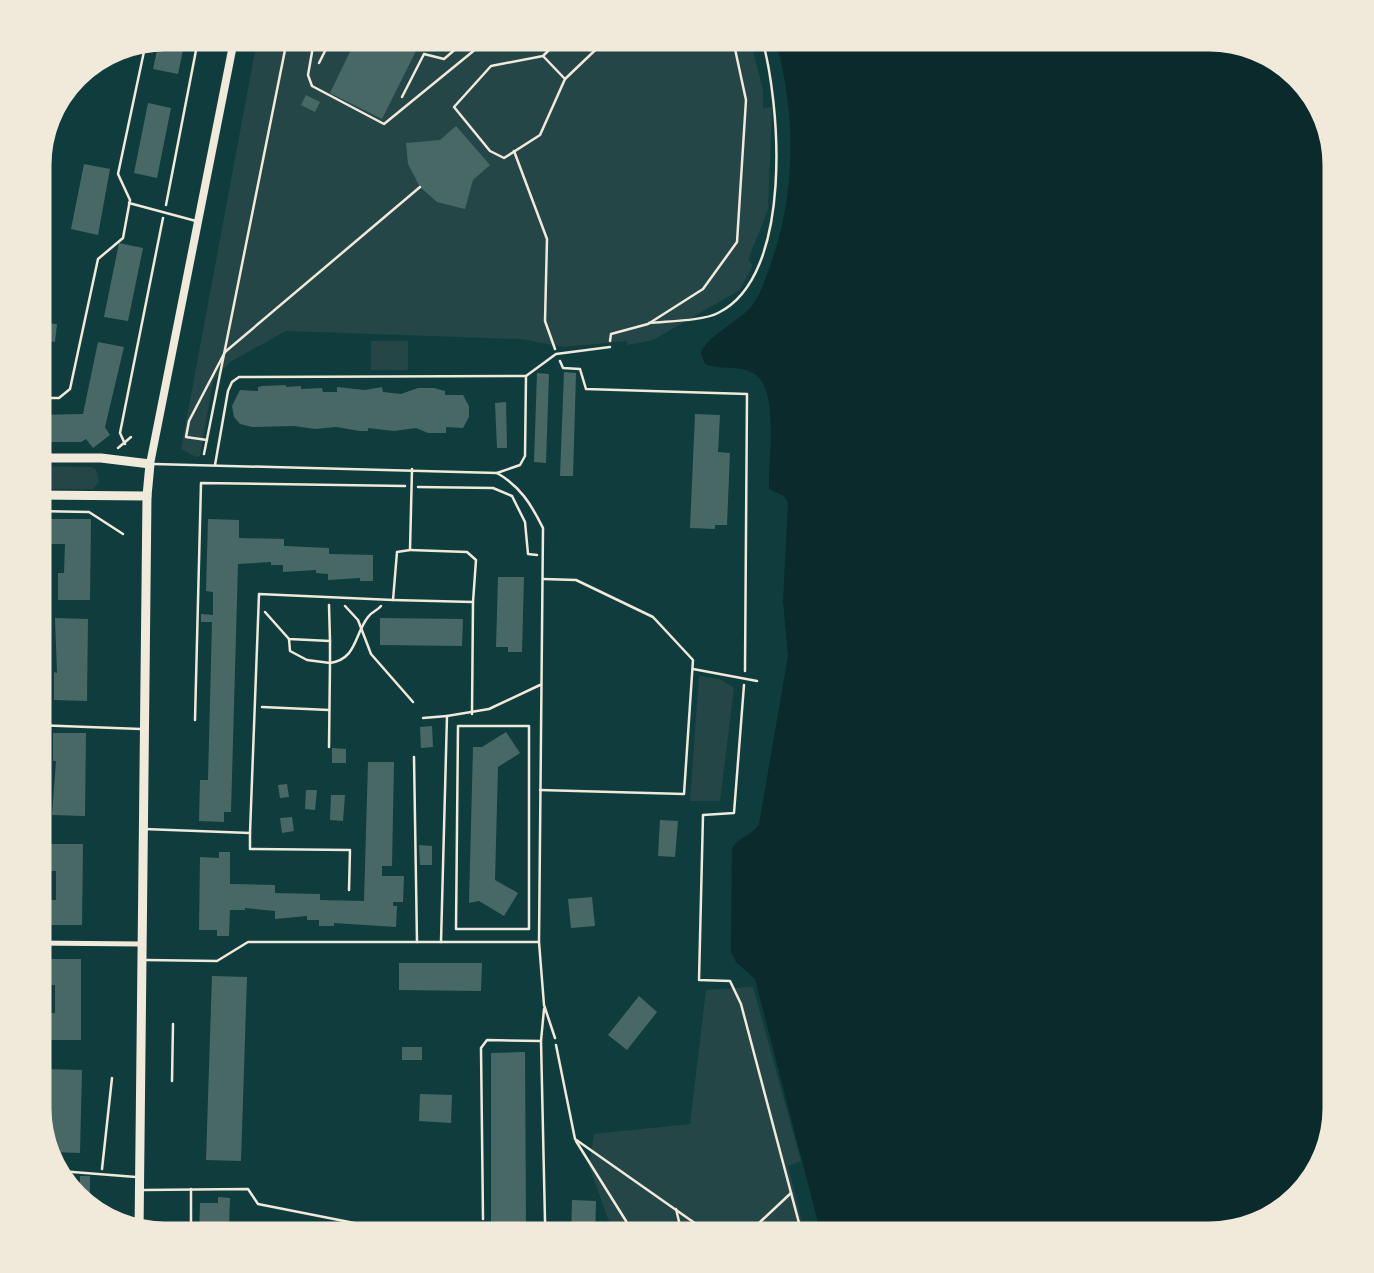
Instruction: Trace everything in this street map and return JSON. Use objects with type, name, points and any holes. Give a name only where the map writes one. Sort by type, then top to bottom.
[{"type":"main road","points":[[139,1222],[147,496],[150,464],[233,47]]},
{"type":"main road","points":[[48,458],[100,458],[150,464]]},
{"type":"main road","points":[[48,495],[147,496]]},
{"type":"street","points":[[48,943],[141,944]]},
{"type":"lane","points":[[313,47],[309,81],[317,91],[384,124],[478,47]]},
{"type":"lane","points":[[48,398],[59,398],[71,389],[98,259],[123,238],[129,203],[118,174],[144,50]]},
{"type":"lane","points":[[129,203],[197,222]]},
{"type":"lane","points":[[215,465],[228,391],[232,382],[239,377],[526,376],[556,354],[610,347]]},
{"type":"lane","points":[[150,464],[497,473],[520,465],[526,456],[526,376]]},
{"type":"lane","points":[[410,550],[412,469]]},
{"type":"lane","points":[[497,473],[515,483],[531,504],[543,528],[539,942],[544,1005],[541,1041],[546,1226]]},
{"type":"lane","points":[[393,600],[397,552],[467,552],[476,561],[472,714]]},
{"type":"lane","points":[[540,790],[684,794],[693,669],[693,660],[653,617],[576,580],[543,579]]},
{"type":"lane","points":[[349,890],[350,850],[250,849],[259,594],[473,603]]},
{"type":"lane","points":[[693,669],[757,681]]},
{"type":"lane","points":[[423,718],[472,714],[489,709],[542,684]]},
{"type":"lane","points":[[441,942],[447,716]]},
{"type":"lane","points":[[48,725],[144,729]]},
{"type":"lane","points":[[414,757],[417,942]]},
{"type":"lane","points":[[143,829],[250,833]]},
{"type":"lane","points":[[141,960],[217,961],[248,942],[539,942]]},
{"type":"lane","points":[[544,1005],[555,1038]]},
{"type":"lane","points":[[483,1219],[481,1048],[487,1040],[541,1041]]},
{"type":"lane","points":[[67,1172],[139,1178]]},
{"type":"lane","points":[[139,1189],[248,1189],[258,1204],[369,1226]]},
{"type":"lane","points":[[191,1189],[191,1226]]},
{"type":"path","points":[[125,444],[120,433],[197,47]]},
{"type":"path","points":[[204,454],[286,47]]},
{"type":"path","points":[[309,81],[326,47]]},
{"type":"path","points":[[401,100],[424,54],[444,59],[458,47]]},
{"type":"path","points":[[551,47],[543,55],[491,66],[454,107],[490,151],[504,158],[540,135],[565,79],[598,47]]},
{"type":"path","points":[[648,324],[702,289],[737,243],[746,100],[735,47]]},
{"type":"path","points":[[610,347],[611,334],[648,324],[717,314],[744,293],[756,273],[773,208],[777,169],[774,94],[764,47]]},
{"type":"path","points":[[543,55],[565,79]]},
{"type":"path","points":[[514,151],[547,239],[545,321],[556,354],[564,368],[580,369],[586,389],[747,394],[745,678],[734,813],[703,815],[699,980],[730,981],[741,1004],[800,1226]]},
{"type":"path","points":[[207,440],[186,437],[190,421],[225,352],[420,187]]},
{"type":"path","points":[[112,451],[131,437]]},
{"type":"path","points":[[195,720],[201,483],[493,488],[512,496],[526,522],[528,554],[543,556]]},
{"type":"path","points":[[48,511],[89,512],[123,534]]},
{"type":"path","points":[[329,597],[329,747]]},
{"type":"path","points":[[339,598],[361,630],[371,654],[413,702]]},
{"type":"path","points":[[258,604],[289,639],[290,651],[307,660],[330,663],[342,661],[356,646],[369,615],[379,610],[384,600]]},
{"type":"path","points":[[289,639],[330,641]]},
{"type":"path","points":[[255,706],[329,710]]},
{"type":"path","points":[[458,726],[529,726],[530,929],[456,929],[458,726]]},
{"type":"path","points":[[172,1081],[173,1024]]},
{"type":"path","points":[[555,1038],[575,1139],[628,1226]]},
{"type":"path","points":[[101,1175],[112,1078]]},
{"type":"path","points":[[575,1139],[699,1226]]},
{"type":"path","points":[[756,1226],[791,1193]]},
{"type":"path","points":[[676,1209],[680,1226]]},
{"type":"shaded area","points":[[256,47],[752,47],[763,90],[763,108],[772,107],[768,210],[748,260],[753,265],[740,290],[653,340],[627,345],[627,341],[564,347],[521,339],[286,331],[230,362],[213,381],[200,456],[196,457],[181,449]]},
{"type":"shaded area","points":[[777,47],[1209,47],[1254,56],[1274,67],[1302,93],[1315,113],[1323,135],[1326,157],[1327,1108],[1318,1153],[1307,1173],[1292,1191],[1274,1206],[1254,1217],[1209,1226],[819,1226],[755,979],[736,962],[731,952],[732,850],[737,842],[753,832],[759,824],[788,656],[783,601],[788,503],[784,496],[769,489],[770,408],[761,381],[747,371],[705,364],[701,354],[709,341],[742,316],[754,303],[764,284],[779,235],[786,207],[790,149],[790,120]]},
{"type":"shaded area","points":[[371,341],[408,341],[408,370],[371,370]]},
{"type":"shaded area","points":[[48,466],[96,469],[99,482],[93,489],[48,489]]},
{"type":"shaded area","points":[[699,676],[720,679],[734,688],[720,801],[690,801]]},
{"type":"shaded area","points":[[753,987],[801,1161],[788,1166],[803,1226],[611,1226],[589,1166],[594,1134],[690,1124],[706,990]]},
{"type":"building","points":[[184,47],[178,74],[153,69],[158,48]]},
{"type":"building","points":[[352,47],[418,47],[382,119],[330,93]]},
{"type":"building","points":[[306,95],[320,102],[315,112],[301,105]]},
{"type":"building","points":[[148,103],[171,108],[157,178],[134,173]]},
{"type":"building","points":[[456,126],[490,165],[473,180],[465,209],[437,202],[420,187],[408,164],[406,143],[440,140]]},
{"type":"building","points":[[84,164],[110,169],[98,235],[71,229]]},
{"type":"building","points":[[119,243],[143,248],[128,321],[104,317]]},
{"type":"building","points":[[48,323],[57,324],[55,342],[48,341]]},
{"type":"building","points":[[98,342],[124,347],[105,427],[110,435],[93,448],[86,439],[81,442],[48,442],[48,415],[83,414]]},
{"type":"building","points":[[564,372],[576,373],[573,476],[560,476]]},
{"type":"building","points":[[537,373],[549,374],[546,463],[534,462]]},
{"type":"building","points":[[301,386],[301,389],[322,388],[323,392],[337,392],[337,387],[365,390],[382,387],[383,392],[401,394],[418,388],[434,388],[445,391],[445,395],[463,395],[469,406],[469,417],[463,428],[446,427],[446,433],[428,433],[416,428],[394,431],[368,428],[368,431],[360,431],[336,427],[252,427],[240,424],[234,417],[232,406],[240,390],[258,391],[258,387]]},
{"type":"building","points":[[506,402],[507,448],[497,448],[495,403]]},
{"type":"building","points":[[695,414],[720,415],[718,452],[730,453],[727,525],[715,525],[715,529],[690,528]]},
{"type":"building","points":[[48,519],[91,519],[90,600],[58,600],[58,573],[64,573],[65,544],[48,544]]},
{"type":"building","points":[[208,519],[239,520],[239,538],[284,539],[284,546],[329,548],[329,554],[373,555],[373,581],[360,581],[360,578],[328,580],[328,574],[316,573],[316,570],[283,572],[283,565],[271,565],[271,562],[238,564],[231,812],[224,812],[224,822],[199,821],[200,780],[208,780],[212,622],[201,622],[201,614],[213,615],[213,592],[206,591]]},
{"type":"building","points":[[498,577],[524,577],[522,652],[508,652],[508,647],[496,647]]},
{"type":"building","points":[[55,618],[88,619],[87,701],[54,700],[54,672],[57,673]]},
{"type":"building","points":[[380,618],[463,619],[462,646],[380,645]]},
{"type":"building","points":[[432,726],[433,747],[421,748],[420,727]]},
{"type":"building","points":[[506,732],[520,753],[498,767],[495,880],[518,893],[504,916],[479,901],[469,903],[473,747],[482,747]]},
{"type":"building","points":[[53,733],[86,733],[85,816],[52,815],[56,761],[53,761]]},
{"type":"building","points":[[332,748],[346,749],[346,763],[332,763]]},
{"type":"building","points":[[368,762],[394,762],[392,866],[382,866],[382,876],[404,876],[403,902],[393,902],[393,906],[397,906],[396,927],[334,923],[334,926],[319,926],[319,920],[307,920],[307,916],[275,919],[275,911],[245,908],[230,910],[229,936],[217,936],[217,930],[199,930],[200,857],[219,858],[219,852],[230,852],[230,884],[275,885],[275,893],[320,894],[320,900],[364,901]]},
{"type":"building","points":[[287,784],[289,797],[280,798],[278,785]]},
{"type":"building","points":[[306,790],[317,790],[315,810],[305,809]]},
{"type":"building","points":[[331,795],[345,795],[343,821],[330,820]]},
{"type":"building","points":[[292,817],[294,831],[282,833],[280,818]]},
{"type":"building","points":[[660,820],[678,821],[675,857],[658,856]]},
{"type":"building","points":[[50,844],[83,844],[82,925],[48,925],[48,900],[56,900],[56,871],[50,871]]},
{"type":"building","points":[[419,845],[432,846],[432,865],[420,865]]},
{"type":"building","points":[[592,897],[595,926],[571,928],[568,899]]},
{"type":"building","points":[[48,959],[81,959],[81,1040],[50,1040],[50,1013],[55,1013],[55,985],[48,985]]},
{"type":"building","points":[[399,963],[482,963],[481,991],[399,990]]},
{"type":"building","points":[[212,976],[247,977],[241,1161],[206,1160]]},
{"type":"building","points":[[639,996],[657,1012],[627,1050],[608,1035]]},
{"type":"building","points":[[402,1047],[422,1047],[422,1060],[402,1060]]},
{"type":"building","points":[[525,1052],[526,1226],[491,1226],[491,1053]]},
{"type":"building","points":[[48,1069],[82,1070],[80,1153],[56,1152],[51,1138]]},
{"type":"building","points":[[420,1094],[452,1095],[451,1123],[419,1121]]},
{"type":"building","points":[[80,1176],[90,1176],[90,1198],[80,1189]]},
{"type":"building","points":[[218,1197],[230,1198],[229,1226],[199,1226],[200,1203],[218,1203]]},
{"type":"building","points":[[572,1200],[596,1201],[595,1226],[571,1226]]}]
